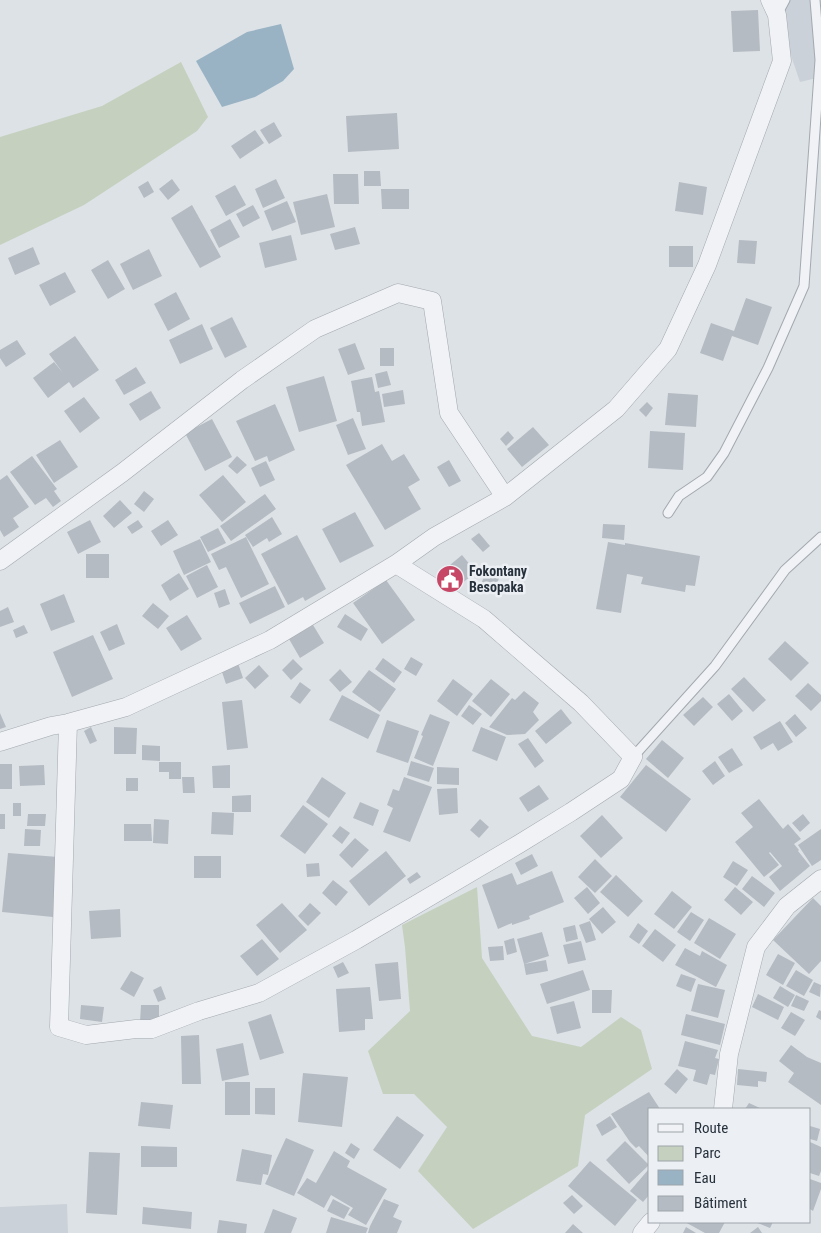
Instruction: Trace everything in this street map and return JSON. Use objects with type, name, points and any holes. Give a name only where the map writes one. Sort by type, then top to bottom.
[{"type":"street","points":[[0,742],[51,726],[126,708],[270,640],[396,564],[434,537],[505,497],[616,409],[668,349],[707,265],[782,61],[777,5]]},
{"type":"street","points":[[0,561],[122,473],[242,380],[315,329],[398,293],[432,301],[449,413],[505,497]]},
{"type":"street","points":[[68,723],[59,1027],[86,1035],[152,1029],[199,1011],[259,993],[356,940],[572,812],[621,779],[633,757],[581,703],[484,620],[396,564]]},
{"type":"street","points":[[723,1108],[729,1054],[756,948],[787,906],[821,879]]},
{"type":"lane","points":[[668,512],[679,496],[707,478],[724,453],[768,368],[804,286],[820,60],[815,0]]},
{"type":"lane","points":[[633,757],[715,666],[785,570],[821,537]]},
{"type":"shaded area","points":[[772,0],[821,0],[821,77],[800,82]]},
{"type":"shaded area","points":[[67,1204],[68,1233],[0,1233],[0,1207]]},
{"type":"green space","points":[[181,62],[208,117],[197,131],[84,205],[0,245],[0,137],[102,106]]},
{"type":"green space","points":[[477,887],[482,958],[532,1036],[581,1047],[621,1017],[641,1030],[652,1069],[585,1115],[578,1166],[473,1229],[418,1171],[447,1127],[414,1094],[383,1094],[368,1051],[410,1011],[402,925]]},
{"type":"water","points":[[281,24],[294,69],[283,81],[255,97],[222,107],[196,61],[247,32]]},
{"type":"building","points":[[758,10],[760,51],[733,52],[731,11]]},
{"type":"building","points":[[397,113],[399,149],[348,152],[346,116]]},
{"type":"building","points":[[274,122],[282,136],[269,144],[260,130]]},
{"type":"building","points":[[255,130],[264,143],[240,159],[231,146]]},
{"type":"building","points":[[364,171],[380,171],[381,186],[364,186]]},
{"type":"building","points":[[333,174],[358,174],[359,204],[334,204]]},
{"type":"building","points":[[172,179],[180,190],[168,200],[159,189]]},
{"type":"building","points":[[276,179],[285,198],[263,208],[255,189]]},
{"type":"building","points":[[148,181],[154,192],[144,198],[138,187]]},
{"type":"building","points":[[679,182],[707,187],[703,215],[675,211]]},
{"type":"building","points":[[235,185],[246,205],[226,216],[215,196]]},
{"type":"building","points":[[381,189],[409,189],[409,209],[382,209]]},
{"type":"building","points":[[327,194],[335,227],[301,235],[293,202]]},
{"type":"building","points":[[287,201],[296,222],[272,231],[264,211]]},
{"type":"building","points":[[192,205],[221,257],[200,268],[171,218]]},
{"type":"building","points":[[253,205],[260,218],[243,227],[236,214]]},
{"type":"building","points":[[230,219],[240,237],[219,248],[210,230]]},
{"type":"building","points":[[355,227],[360,244],[335,250],[330,234]]},
{"type":"building","points":[[291,235],[297,260],[265,268],[259,243]]},
{"type":"building","points":[[739,240],[757,241],[755,264],[737,263]]},
{"type":"building","points":[[669,246],[693,246],[693,267],[669,267]]},
{"type":"building","points":[[33,247],[40,264],[15,275],[8,258]]},
{"type":"building","points":[[149,249],[162,276],[133,290],[120,264]]},
{"type":"building","points":[[108,260],[125,289],[108,299],[91,270]]},
{"type":"building","points":[[65,272],[76,292],[50,306],[39,285]]},
{"type":"building","points":[[176,292],[190,319],[168,331],[154,304]]},
{"type":"building","points":[[746,298],[772,307],[758,345],[732,336],[723,361],[700,353],[711,323],[734,331]]},
{"type":"building","points":[[232,317],[247,347],[225,358],[210,328]]},
{"type":"building","points":[[202,324],[213,349],[180,364],[169,340]]},
{"type":"building","points":[[75,336],[99,370],[73,388],[69,382],[48,398],[33,378],[54,362],[63,373],[49,354]]},
{"type":"building","points":[[17,340],[26,354],[6,367],[0,358],[0,350]]},
{"type":"building","points":[[355,343],[365,369],[348,375],[338,349]]},
{"type":"building","points":[[380,348],[394,348],[394,366],[380,366]]},
{"type":"building","points":[[136,367],[146,383],[124,395],[115,380]]},
{"type":"building","points":[[387,371],[391,385],[378,388],[375,374]]},
{"type":"building","points":[[324,376],[337,421],[299,432],[286,387]]},
{"type":"building","points":[[372,377],[375,392],[379,391],[385,422],[362,426],[360,412],[357,412],[351,381]]},
{"type":"building","points":[[403,390],[405,404],[384,407],[382,394]]},
{"type":"building","points":[[151,391],[161,408],[140,421],[129,404]]},
{"type":"building","points":[[668,393],[698,395],[696,427],[665,425]]},
{"type":"building","points":[[84,397],[100,418],[80,433],[64,411]]},
{"type":"building","points":[[647,402],[653,408],[646,417],[639,410]]},
{"type":"building","points":[[275,404],[295,450],[269,462],[267,456],[255,461],[236,421]]},
{"type":"building","points":[[353,418],[366,449],[348,455],[336,425]]},
{"type":"building","points":[[212,419],[232,457],[205,471],[185,433]]},
{"type":"building","points":[[533,427],[549,445],[522,467],[507,449]]},
{"type":"building","points":[[508,431],[514,438],[506,446],[500,439]]},
{"type":"building","points":[[650,431],[685,433],[683,470],[648,468]]},
{"type":"building","points":[[60,440],[78,467],[54,483],[36,455]]},
{"type":"building","points":[[382,444],[392,461],[404,454],[420,480],[408,487],[421,509],[385,530],[346,465]]},
{"type":"building","points":[[32,456],[57,489],[54,491],[61,501],[53,507],[46,498],[35,505],[10,472]]},
{"type":"building","points":[[237,456],[247,465],[237,474],[228,466]]},
{"type":"building","points":[[449,460],[461,481],[449,487],[437,467]]},
{"type":"building","points":[[266,461],[275,480],[260,487],[251,468]]},
{"type":"building","points":[[7,475],[29,507],[13,518],[19,527],[4,537],[0,530],[0,480]]},
{"type":"building","points":[[223,475],[246,502],[222,522],[199,495]]},
{"type":"building","points":[[144,491],[154,499],[144,512],[134,504]]},
{"type":"building","points":[[265,494],[276,509],[231,541],[220,526]]},
{"type":"building","points":[[120,500],[132,513],[114,528],[103,516]]},
{"type":"building","points":[[355,512],[374,546],[340,563],[322,529]]},
{"type":"building","points":[[272,517],[282,534],[269,542],[267,538],[253,547],[245,535]]},
{"type":"building","points":[[90,520],[101,542],[78,554],[67,532]]},
{"type":"building","points":[[138,520],[143,527],[132,534],[127,527]]},
{"type":"building","points":[[168,520],[178,535],[161,546],[151,531]]},
{"type":"building","points":[[603,524],[625,525],[624,540],[602,538]]},
{"type":"building","points":[[218,528],[226,543],[208,552],[200,537]]},
{"type":"building","points":[[479,533],[490,546],[483,552],[471,539]]},
{"type":"building","points":[[297,535],[326,589],[305,601],[303,597],[288,605],[261,554]]},
{"type":"building","points":[[246,537],[269,584],[241,598],[226,567],[219,570],[211,554]]},
{"type":"building","points":[[200,539],[211,562],[184,575],[173,551]]},
{"type":"building","points":[[608,542],[625,545],[625,543],[700,556],[695,586],[686,585],[685,592],[641,584],[643,577],[627,574],[621,613],[596,609]]},
{"type":"building","points":[[86,554],[109,554],[109,578],[86,578]]},
{"type":"building","points":[[462,555],[476,572],[451,592],[438,575]]},
{"type":"building","points":[[207,565],[218,587],[197,598],[186,576]]},
{"type":"building","points":[[487,567],[501,572],[495,590],[481,585]]},
{"type":"building","points":[[179,573],[189,589],[170,601],[161,585]]},
{"type":"building","points":[[386,580],[415,620],[382,644],[353,603]]},
{"type":"building","points":[[275,586],[285,607],[250,624],[239,603]]},
{"type":"building","points":[[225,589],[230,604],[219,608],[214,593]]},
{"type":"building","points":[[64,594],[75,622],[51,631],[40,604]]},
{"type":"building","points":[[153,603],[169,616],[158,629],[142,616]]},
{"type":"building","points":[[8,607],[14,622],[0,627],[0,611]]},
{"type":"building","points":[[345,614],[368,629],[361,641],[337,627]]},
{"type":"building","points":[[187,615],[202,639],[181,651],[166,628]]},
{"type":"building","points":[[117,624],[125,644],[109,651],[100,632]]},
{"type":"building","points":[[24,625],[28,633],[16,638],[13,630]]},
{"type":"building","points":[[313,625],[324,643],[300,658],[289,639]]},
{"type":"building","points":[[93,635],[113,679],[72,697],[53,652]]},
{"type":"building","points":[[785,641],[809,663],[791,681],[768,659]]},
{"type":"building","points":[[411,657],[423,664],[416,676],[404,669]]},
{"type":"building","points":[[383,658],[402,672],[394,683],[375,669]]},
{"type":"building","points":[[293,659],[303,669],[291,680],[282,670]]},
{"type":"building","points":[[238,663],[243,678],[226,684],[221,669]]},
{"type":"building","points":[[259,665],[269,676],[255,689],[245,678]]},
{"type":"building","points":[[340,669],[352,682],[340,692],[329,680]]},
{"type":"building","points":[[369,670],[396,689],[380,712],[352,692]]},
{"type":"building","points":[[744,677],[766,700],[753,712],[731,689]]},
{"type":"building","points":[[453,679],[473,694],[457,716],[437,701]]},
{"type":"building","points":[[491,679],[510,694],[491,717],[472,701]]},
{"type":"building","points":[[300,682],[311,690],[300,704],[290,697]]},
{"type":"building","points":[[808,683],[821,695],[821,701],[811,711],[795,696]]},
{"type":"building","points":[[524,691],[539,703],[533,712],[539,720],[525,734],[507,735],[489,727],[512,698],[515,700]]},
{"type":"building","points":[[729,694],[743,711],[732,721],[717,704]]},
{"type":"building","points":[[342,695],[380,715],[368,739],[329,720]]},
{"type":"building","points":[[703,697],[713,707],[694,726],[683,715]]},
{"type":"building","points":[[242,700],[248,748],[227,750],[222,702]]},
{"type":"building","points":[[469,705],[482,714],[473,725],[461,716]]},
{"type":"building","points":[[561,709],[572,723],[546,744],[535,731]]},
{"type":"building","points":[[0,713],[6,727],[0,729]]},
{"type":"building","points":[[430,714],[450,722],[433,766],[414,758]]},
{"type":"building","points":[[795,714],[807,728],[796,737],[785,723]]},
{"type":"building","points":[[387,720],[419,731],[408,763],[376,752]]},
{"type":"building","points":[[780,721],[793,742],[778,751],[773,743],[761,750],[753,737]]},
{"type":"building","points":[[91,727],[97,741],[90,744],[84,731]]},
{"type":"building","points":[[114,727],[137,728],[136,754],[114,754]]},
{"type":"building","points":[[481,727],[506,737],[497,761],[472,751]]},
{"type":"building","points":[[528,738],[544,761],[535,768],[518,744]]},
{"type":"building","points":[[662,740],[684,758],[668,778],[646,759]]},
{"type":"building","points":[[142,745],[160,746],[160,761],[142,760]]},
{"type":"building","points":[[732,748],[743,765],[729,773],[718,757]]},
{"type":"building","points":[[411,761],[434,768],[429,782],[407,775]]},
{"type":"building","points":[[715,761],[725,776],[713,785],[702,771]]},
{"type":"building","points":[[159,762],[181,762],[181,779],[169,779],[169,772],[159,772]]},
{"type":"building","points":[[0,764],[12,764],[12,789],[0,789]]},
{"type":"building","points":[[44,765],[45,785],[20,786],[19,766]]},
{"type":"building","points":[[230,765],[230,788],[213,788],[212,766]]},
{"type":"building","points":[[646,765],[691,799],[666,832],[620,797]]},
{"type":"building","points":[[437,767],[459,768],[459,785],[437,784]]},
{"type":"building","points":[[182,777],[194,777],[195,793],[183,793]]},
{"type":"building","points":[[322,777],[346,793],[329,818],[306,802]]},
{"type":"building","points":[[404,777],[432,787],[410,842],[383,832],[393,808],[387,805],[393,789],[399,791]]},
{"type":"building","points":[[126,778],[138,778],[138,791],[126,791]]},
{"type":"building","points":[[539,785],[549,799],[528,812],[519,798]]},
{"type":"building","points":[[457,788],[458,813],[439,815],[437,789]]},
{"type":"building","points":[[251,795],[251,812],[232,812],[232,796]]},
{"type":"building","points":[[759,799],[783,829],[788,824],[801,839],[794,844],[810,866],[780,891],[769,877],[782,866],[770,852],[779,865],[764,877],[735,842],[753,827],[741,813]]},
{"type":"building","points":[[360,802],[379,810],[373,826],[353,818]]},
{"type":"building","points":[[13,803],[21,803],[21,816],[13,816]]},
{"type":"building","points":[[303,805],[328,824],[305,854],[280,836]]},
{"type":"building","points":[[212,812],[234,813],[233,835],[211,834]]},
{"type":"building","points":[[0,814],[5,814],[5,829],[0,829]]},
{"type":"building","points":[[28,814],[46,814],[45,826],[27,826]]},
{"type":"building","points":[[803,814],[810,823],[800,832],[792,823]]},
{"type":"building","points":[[602,815],[623,838],[601,858],[580,836]]},
{"type":"building","points":[[154,819],[169,820],[168,844],[153,843]]},
{"type":"building","points":[[480,819],[489,827],[479,838],[470,830]]},
{"type":"building","points":[[124,824],[151,824],[152,841],[124,841]]},
{"type":"building","points":[[340,826],[350,833],[342,844],[332,836]]},
{"type":"building","points":[[25,829],[41,830],[40,846],[24,846]]},
{"type":"building","points":[[821,829],[821,860],[812,866],[798,845]]},
{"type":"building","points":[[355,838],[369,850],[352,868],[339,855]]},
{"type":"building","points":[[386,851],[406,876],[369,906],[349,881]]},
{"type":"building","points":[[8,853],[58,857],[53,917],[2,912]]},
{"type":"building","points":[[532,854],[538,866],[521,875],[515,863]]},
{"type":"building","points":[[194,856],[221,856],[221,878],[194,878]]},
{"type":"building","points":[[595,859],[612,876],[595,893],[578,877]]},
{"type":"building","points":[[733,861],[748,870],[737,886],[723,877]]},
{"type":"building","points":[[319,863],[320,876],[307,877],[306,864]]},
{"type":"building","points":[[552,871],[564,902],[529,916],[530,919],[512,925],[512,923],[498,929],[482,885],[512,873],[517,885]]},
{"type":"building","points":[[417,872],[421,877],[410,884],[407,879]]},
{"type":"building","points":[[616,875],[643,901],[628,917],[600,892]]},
{"type":"building","points":[[752,876],[775,893],[764,907],[742,889]]},
{"type":"building","points":[[333,880],[348,892],[336,906],[322,893]]},
{"type":"building","points":[[587,887],[600,903],[588,914],[574,898]]},
{"type":"building","points":[[735,887],[753,902],[741,915],[724,900]]},
{"type":"building","points":[[672,891],[692,907],[674,929],[654,914]]},
{"type":"building","points":[[813,898],[821,906],[821,961],[809,974],[773,940]]},
{"type":"building","points":[[282,903],[307,930],[280,953],[256,925]]},
{"type":"building","points":[[310,903],[321,913],[308,926],[298,916]]},
{"type":"building","points":[[603,907],[616,922],[602,934],[589,919]]},
{"type":"building","points":[[120,909],[121,937],[91,939],[89,911]]},
{"type":"building","points":[[691,912],[704,920],[690,941],[677,932]]},
{"type":"building","points":[[709,918],[736,934],[720,959],[694,943]]},
{"type":"building","points":[[590,921],[596,940],[586,943],[579,925]]},
{"type":"building","points":[[638,923],[648,931],[639,944],[629,937]]},
{"type":"building","points":[[575,925],[578,939],[566,942],[563,928]]},
{"type":"building","points":[[655,929],[676,945],[663,962],[642,946]]},
{"type":"building","points":[[542,932],[549,956],[524,964],[517,939]]},
{"type":"building","points":[[514,938],[517,952],[507,955],[504,941]]},
{"type":"building","points":[[262,939],[279,959],[257,976],[240,956]]},
{"type":"building","points":[[581,941],[586,960],[568,964],[563,945]]},
{"type":"building","points":[[503,946],[504,960],[490,961],[488,947]]},
{"type":"building","points":[[685,948],[700,956],[702,951],[727,965],[716,987],[675,965]]},
{"type":"building","points":[[778,954],[795,963],[783,985],[766,975]]},
{"type":"building","points":[[546,960],[548,971],[526,975],[524,964]]},
{"type":"building","points":[[343,962],[349,973],[338,978],[333,967]]},
{"type":"building","points":[[398,962],[401,999],[379,1001],[375,964]]},
{"type":"building","points":[[583,970],[590,990],[547,1004],[540,984]]},
{"type":"building","points":[[796,970],[813,980],[804,996],[786,986]]},
{"type":"building","points":[[131,971],[144,978],[134,997],[120,989]]},
{"type":"building","points":[[681,974],[696,979],[691,992],[676,986]]},
{"type":"building","points":[[814,982],[821,985],[820,997],[809,992]]},
{"type":"building","points":[[698,984],[725,990],[718,1018],[691,1011]]},
{"type":"building","points":[[161,986],[166,999],[158,1002],[153,990]]},
{"type":"building","points":[[780,986],[795,995],[788,1007],[773,998]]},
{"type":"building","points":[[370,987],[373,1019],[365,1019],[365,1030],[339,1032],[336,989]]},
{"type":"building","points":[[592,990],[612,990],[611,1013],[592,1013]]},
{"type":"building","points":[[758,994],[784,1007],[778,1020],[752,1007]]},
{"type":"building","points":[[796,995],[809,1001],[804,1011],[791,1006]]},
{"type":"building","points":[[574,1001],[581,1028],[557,1034],[550,1007]]},
{"type":"building","points":[[81,1005],[104,1007],[102,1022],[80,1019]]},
{"type":"building","points":[[141,1005],[159,1005],[159,1023],[140,1022]]},
{"type":"building","points":[[819,1010],[821,1011],[821,1020],[816,1017]]},
{"type":"building","points":[[791,1012],[805,1020],[795,1036],[781,1028]]},
{"type":"building","points":[[271,1014],[284,1053],[260,1060],[248,1022]]},
{"type":"building","points":[[686,1014],[725,1024],[720,1045],[681,1035]]},
{"type":"building","points":[[199,1035],[201,1084],[182,1084],[181,1036]]},
{"type":"building","points":[[685,1041],[718,1050],[715,1058],[719,1059],[715,1075],[710,1074],[707,1085],[693,1081],[696,1070],[678,1066]]},
{"type":"building","points":[[243,1043],[249,1075],[222,1081],[216,1049]]},
{"type":"building","points":[[791,1045],[807,1057],[821,1063],[821,1105],[788,1082],[794,1073],[779,1061]]},
{"type":"building","points":[[677,1069],[688,1079],[676,1094],[664,1084]]},
{"type":"building","points":[[738,1069],[767,1072],[766,1082],[758,1081],[758,1087],[737,1085]]},
{"type":"building","points":[[303,1073],[348,1077],[342,1127],[298,1122]]},
{"type":"building","points":[[225,1082],[250,1082],[250,1115],[225,1115]]},
{"type":"building","points":[[255,1088],[275,1088],[275,1115],[255,1114]]},
{"type":"building","points":[[649,1092],[659,1108],[648,1108],[648,1156],[639,1146],[636,1148],[630,1142],[611,1114]]},
{"type":"building","points":[[141,1102],[173,1105],[170,1129],[138,1126]]},
{"type":"building","points":[[749,1103],[760,1108],[746,1108]]},
{"type":"building","points":[[397,1116],[424,1135],[400,1169],[373,1150]]},
{"type":"building","points":[[610,1116],[617,1127],[602,1136],[596,1125]]},
{"type":"building","points":[[811,1126],[820,1129],[817,1141],[811,1139]]},
{"type":"building","points":[[286,1138],[314,1150],[294,1196],[265,1184]]},
{"type":"building","points":[[625,1141],[648,1166],[629,1184],[606,1160]]},
{"type":"building","points":[[811,1142],[821,1147],[821,1171],[819,1176],[811,1173]]},
{"type":"building","points":[[351,1143],[360,1149],[354,1159],[345,1153]]},
{"type":"building","points":[[141,1146],[177,1147],[177,1167],[141,1167]]},
{"type":"building","points":[[242,1149],[272,1155],[268,1175],[263,1174],[261,1185],[236,1181]]},
{"type":"building","points":[[334,1151],[350,1161],[347,1167],[387,1189],[366,1225],[348,1215],[353,1208],[331,1195],[324,1208],[297,1193],[307,1178],[316,1183]]},
{"type":"building","points":[[89,1152],[120,1153],[117,1215],[86,1213]]},
{"type":"building","points":[[590,1161],[637,1200],[615,1226],[568,1186]]},
{"type":"building","points":[[648,1170],[648,1196],[643,1202],[630,1191]]},
{"type":"building","points":[[811,1179],[821,1183],[821,1189],[813,1211],[811,1210]]},
{"type":"building","points":[[572,1195],[583,1206],[574,1214],[563,1203]]},
{"type":"building","points":[[333,1199],[350,1208],[344,1219],[327,1211]]},
{"type":"building","points":[[384,1199],[399,1205],[393,1217],[402,1221],[397,1233],[368,1233],[370,1226]]},
{"type":"building","points":[[143,1207],[192,1212],[191,1229],[142,1224]]},
{"type":"building","points":[[273,1209],[297,1218],[291,1233],[264,1233]]},
{"type":"building","points":[[331,1217],[368,1228],[366,1233],[326,1233]]},
{"type":"building","points":[[219,1220],[247,1224],[246,1233],[217,1233]]},
{"type":"building","points":[[687,1223],[724,1223],[719,1233],[705,1233]]},
{"type":"building","points":[[758,1223],[772,1223],[770,1228]]},
{"type":"building","points":[[573,1224],[583,1233],[565,1233]]},
{"type":"building","points":[[686,1227],[696,1233],[683,1233]]},
{"type":"building","points":[[758,1227],[762,1233],[750,1233]]},
{"type":"place","name":"Fokontany Besopaka","points":[[450,579]]}]
